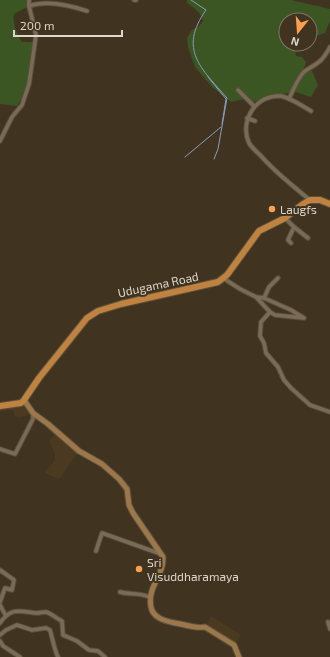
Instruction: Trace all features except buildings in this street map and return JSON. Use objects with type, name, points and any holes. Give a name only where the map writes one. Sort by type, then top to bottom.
[{"type":"main road","points":[[223,278],[259,231],[285,218],[310,200],[320,200],[330,204]]},
{"type":"main road","name":"Udugama Road","points":[[24,400],[39,378],[80,326],[93,314],[107,307],[210,284],[223,278]]},
{"type":"main road","points":[[0,406],[21,403],[24,400],[33,413],[79,450],[102,464],[124,484],[127,490],[129,505],[133,513],[158,553],[163,558],[163,564],[149,597],[151,611],[157,618],[170,622],[200,628],[205,627],[234,645],[239,657]]},
{"type":"street","points":[[0,141],[12,117],[22,105],[28,84],[36,35],[28,0]]},
{"type":"street","points":[[29,6],[39,3],[70,5],[87,11]]},
{"type":"street","points":[[289,99],[304,72],[322,60],[330,47]]},
{"type":"street","points":[[238,90],[254,106]]},
{"type":"street","points":[[310,200],[273,169],[250,145],[247,138],[246,129],[247,118],[254,106],[267,98],[280,96],[311,110]]},
{"type":"street","points":[[247,118],[254,121]]},
{"type":"street","points":[[285,218],[308,238]]},
{"type":"street","points":[[291,243],[288,240],[294,227]]},
{"type":"street","points":[[223,278],[256,297],[270,312],[275,315],[304,318],[291,310],[264,298],[256,297]]},
{"type":"street","points":[[264,298],[269,287],[278,278]]},
{"type":"street","points":[[270,312],[261,322],[260,336],[264,343],[266,353],[278,367],[284,380],[291,388],[310,405],[330,412]]},
{"type":"street","points":[[0,449],[15,454],[33,419],[33,413]]},
{"type":"street","points":[[96,551],[102,533],[158,553]]},
{"type":"street","points":[[0,570],[14,580],[12,590],[5,588],[0,603],[6,616]]},
{"type":"street","points":[[120,592],[144,594],[149,597]]},
{"type":"street","points":[[0,623],[6,616],[20,610],[49,613],[62,621],[63,635],[77,641],[89,650],[98,651],[104,657]]},
{"type":"street","points":[[328,622],[330,629]]},
{"type":"street","points":[[0,635],[6,630],[17,625],[32,630],[46,628],[50,630],[58,657]]},
{"type":"street","points":[[0,641],[3,646],[20,657]]},
{"type":"shaded area","points":[[24,400],[33,413],[19,418],[15,416],[13,410],[0,411],[0,406]]},
{"type":"shaded area","points":[[58,432],[79,451],[60,478],[56,478],[45,473],[55,460],[55,455],[49,440]]},
{"type":"shaded area","points":[[211,616],[241,635],[234,645],[205,627]]},
{"type":"green space","points":[[0,0],[29,0],[29,6],[14,14],[15,28],[22,42],[35,42],[25,93],[17,106],[0,104]]},
{"type":"green space","points":[[187,0],[291,0],[330,9],[330,21],[325,33],[318,35],[318,12],[278,12],[278,52],[295,52],[296,56],[302,57],[306,62],[301,71],[312,71],[318,85],[311,97],[296,92],[267,96],[254,102],[249,98],[231,102],[212,87],[195,67],[188,47],[187,38],[192,30],[198,27],[203,21],[199,13],[187,3]]},
{"type":"waterway","points":[[191,0],[206,10],[198,24],[194,36],[193,48],[196,58],[202,68],[227,98],[218,149],[214,159]]},
{"type":"waterway","points":[[208,77],[226,99],[222,124]]},
{"type":"waterway","points":[[185,157],[221,127]]},
{"type":"place","name":"Laugfs","points":[[272,209]]},
{"type":"place","name":"Sri Visuddharamaya","points":[[139,569]]}]
